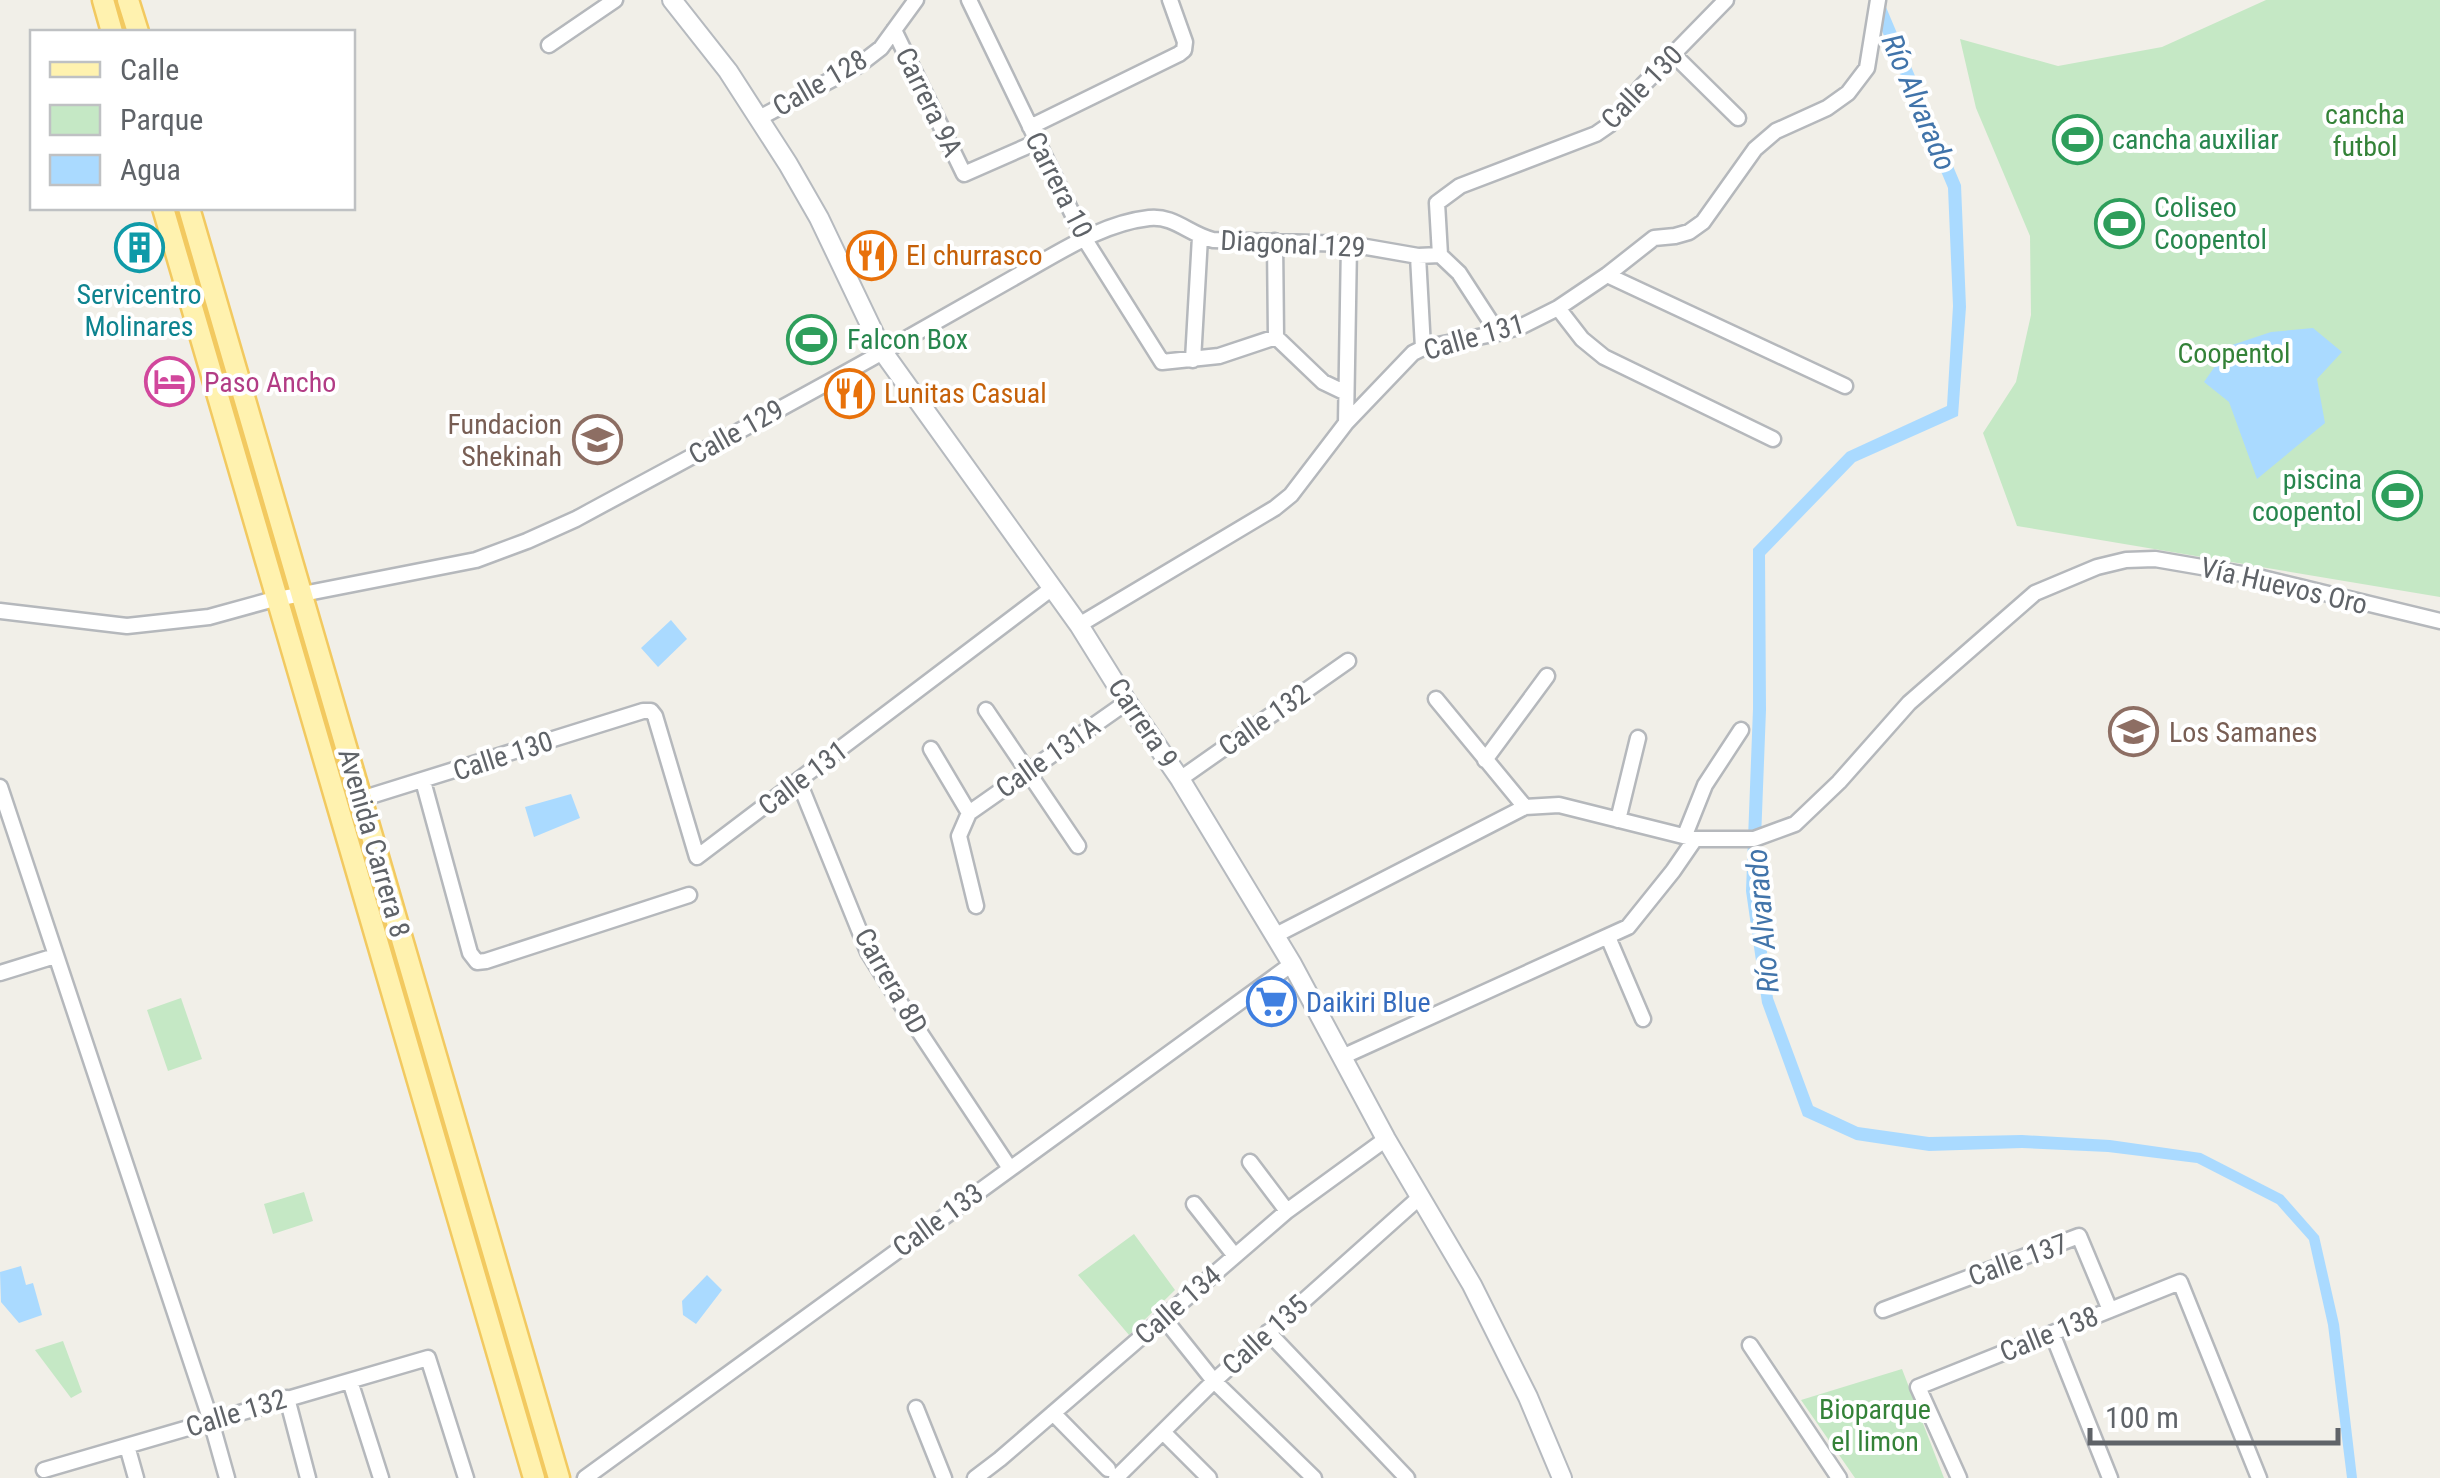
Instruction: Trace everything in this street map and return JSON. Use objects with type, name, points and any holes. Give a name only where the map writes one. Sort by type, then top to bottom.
[{"type":"main road","points":[[103,0],[111,30]]},
{"type":"main road","points":[[128,0],[137,30]]},
{"type":"main road","name":"Avenida Carrera 8","points":[[164,210],[534,1478]]},
{"type":"main road","name":"Avenida Carrera 8","points":[[189,210],[559,1478]]},
{"type":"street","points":[[549,44],[615,0]]},
{"type":"street","name":"Carrera 9","points":[[672,0],[760,118],[819,218],[883,352],[1079,625],[1180,779],[1292,964],[1386,1139],[1472,1285],[1528,1397],[1562,1478]]},
{"type":"street","name":"Calle 128","points":[[760,118],[859,65],[880,48],[916,0]]},
{"type":"street","name":"Carrera 10","points":[[969,0],[1084,238],[1162,362],[1194,360]]},
{"type":"street","points":[[1030,127],[1179,54],[1186,42],[1170,0]]},
{"type":"street","name":"Calle 130","points":[[1440,255],[1437,203],[1460,186],[1596,134],[1609,125],[1726,0]]},
{"type":"street","name":"Calle 131","points":[[1079,625],[1291,495],[1346,423],[1413,353],[1522,326],[1558,308],[1654,238],[1688,232],[1703,222],[1755,149],[1776,131],[1827,108],[1848,93],[1867,68],[1877,1]]},
{"type":"street","name":"Carrera 9A","points":[[894,30],[964,174],[1037,142]]},
{"type":"street","points":[[1673,54],[1738,118]]},
{"type":"street","name":"Calle 129","points":[[278,599],[476,560],[576,520],[1084,238],[1151,218]]},
{"type":"street","name":"Diagonal 129","points":[[1151,218],[1164,218],[1213,240],[1349,244],[1418,256],[1440,255]]},
{"type":"street","points":[[1200,237],[1194,360],[1276,338]]},
{"type":"street","points":[[1275,241],[1276,338],[1322,382],[1346,393]]},
{"type":"street","points":[[1346,423],[1349,244]]},
{"type":"street","points":[[1440,255],[1459,273],[1498,334]]},
{"type":"street","points":[[1418,256],[1422,348]]},
{"type":"street","points":[[1607,275],[1846,386]]},
{"type":"street","points":[[1558,308],[1582,339],[1604,356],[1772,439]]},
{"type":"street","name":"Vía Huevos Oro","points":[[1690,837],[1754,839],[1796,824],[1839,782],[1908,703],[2035,593],[2096,567],[2155,559],[2254,576],[2440,621]]},
{"type":"street","name":"Calle 131","points":[[697,857],[1052,589]]},
{"type":"street","points":[[0,610],[127,626],[209,617],[278,599]]},
{"type":"street","name":"Calle 132","points":[[1180,779],[1348,661]]},
{"type":"street","points":[[1486,760],[1547,676]]},
{"type":"street","points":[[1436,698],[1525,807]]},
{"type":"street","name":"Calle 131A","points":[[970,813],[1127,702]]},
{"type":"street","points":[[986,710],[1078,846]]},
{"type":"street","name":"Calle 130","points":[[362,799],[651,711],[656,716],[697,857]]},
{"type":"street","points":[[1342,1057],[1628,926],[1673,872],[1690,837],[1705,784],[1741,730]]},
{"type":"street","points":[[1618,820],[1638,738]]},
{"type":"street","points":[[932,749],[970,813],[959,836],[976,906]]},
{"type":"street","points":[[423,781],[470,953],[477,962],[689,895]]},
{"type":"street","name":"Carrera 8D","points":[[799,782],[868,952],[1010,1167]]},
{"type":"street","points":[[0,787],[227,1478]]},
{"type":"street","points":[[1274,936],[1525,807],[1559,805],[1690,837]]},
{"type":"street","points":[[1608,936],[1643,1020]]},
{"type":"street","points":[[0,973],[54,956]]},
{"type":"street","name":"Calle 133","points":[[585,1478],[1292,964]]},
{"type":"street","name":"Calle 134","points":[[975,1478],[1286,1211],[1386,1139]]},
{"type":"street","points":[[1250,1162],[1286,1211]]},
{"type":"street","name":"Calle 135","points":[[1112,1474],[1164,1432],[1214,1381],[1420,1197]]},
{"type":"street","points":[[1194,1204],[1235,1256]]},
{"type":"street","name":"Calle 137","points":[[1883,1310],[2079,1236],[2110,1310]]},
{"type":"street","name":"Calle 138","points":[[1959,1478],[1918,1387],[2180,1282],[2259,1478]]},
{"type":"street","points":[[1162,1316],[1214,1381],[1314,1478]]},
{"type":"street","points":[[1268,1332],[1406,1478]]},
{"type":"street","points":[[2052,1333],[2110,1478]]},
{"type":"street","points":[[1750,1345],[1838,1478]]},
{"type":"street","name":"Calle 132","points":[[44,1470],[428,1358],[466,1478]]},
{"type":"street","points":[[350,1381],[380,1478]]},
{"type":"street","points":[[286,1398],[308,1478]]},
{"type":"street","points":[[916,1408],[944,1478]]},
{"type":"street","points":[[1052,1413],[1112,1474]]},
{"type":"street","points":[[1164,1432],[1209,1478]]},
{"type":"street","points":[[127,1446],[136,1478]]},
{"type":"green space","name":"Coopentol","points":[[2266,0],[2440,0],[2440,597],[2017,526],[1983,433],[2016,382],[2031,315],[2030,236],[1976,108],[1960,39],[2058,66],[2162,47]]},
{"type":"green space","points":[[181,998],[202,1059],[168,1071],[147,1010]]},
{"type":"green space","points":[[304,1192],[313,1221],[273,1234],[264,1204]]},
{"type":"green space","points":[[1134,1234],[1175,1290],[1129,1335],[1078,1275]]},
{"type":"green space","points":[[63,1341],[82,1392],[71,1398],[35,1350]]},
{"type":"green space","name":"Bioparque el limon","points":[[1902,1369],[1944,1478],[1855,1478],[1801,1400]]},
{"type":"water","name":"Río Alvarado","points":[[1869,0],[1883,0],[1961,185],[1966,307],[1958,416],[1855,462],[1765,555],[1766,710],[1759,891],[1773,998],[1813,1106],[1858,1127],[1929,1137],[2022,1135],[2110,1140],[2201,1153],[2283,1195],[2319,1236],[2339,1324],[2357,1478],[2347,1478],[2328,1325],[2309,1240],[2277,1204],[2197,1163],[2108,1152],[2022,1148],[1929,1151],[1856,1140],[1803,1116],[1762,1003],[1746,891],[1753,709],[1753,549],[1847,452],[1947,406],[1953,306],[1948,188]]},
{"type":"water","points":[[2313,328],[2342,352],[2317,379],[2325,423],[2257,479],[2229,402],[2204,382],[2229,346],[2271,332]]},
{"type":"water","points":[[671,620],[687,639],[658,667],[641,648]]},
{"type":"water","points":[[571,794],[580,818],[534,837],[525,807]]},
{"type":"water","points":[[21,1266],[26,1285],[33,1283],[42,1315],[19,1323],[1,1302],[0,1272]]},
{"type":"water","points":[[707,1275],[722,1290],[696,1324],[683,1315],[682,1301]]},
{"type":"place","name":"cancha auxiliar","points":[[2077,139]]},
{"type":"place","name":"Coliseo Coopentol","points":[[2119,223]]},
{"type":"place","name":"Servicentro Molinares","points":[[139,247]]},
{"type":"place","name":"El churrasco","points":[[871,255]]},
{"type":"place","name":"Falcon Box","points":[[812,339]]},
{"type":"place","name":"Paso Ancho","points":[[169,382]]},
{"type":"place","name":"Lunitas Casual","points":[[849,393]]},
{"type":"place","name":"Fundacion Shekinah","points":[[597,440]]},
{"type":"place","name":"piscina coopentol","points":[[2397,495]]},
{"type":"place","name":"Los Samanes","points":[[2134,732]]},
{"type":"place","name":"Daikiri Blue","points":[[1271,1002]]},
{"type":"park label","name":"cancha futbol","points":[[2365,130]]}]
